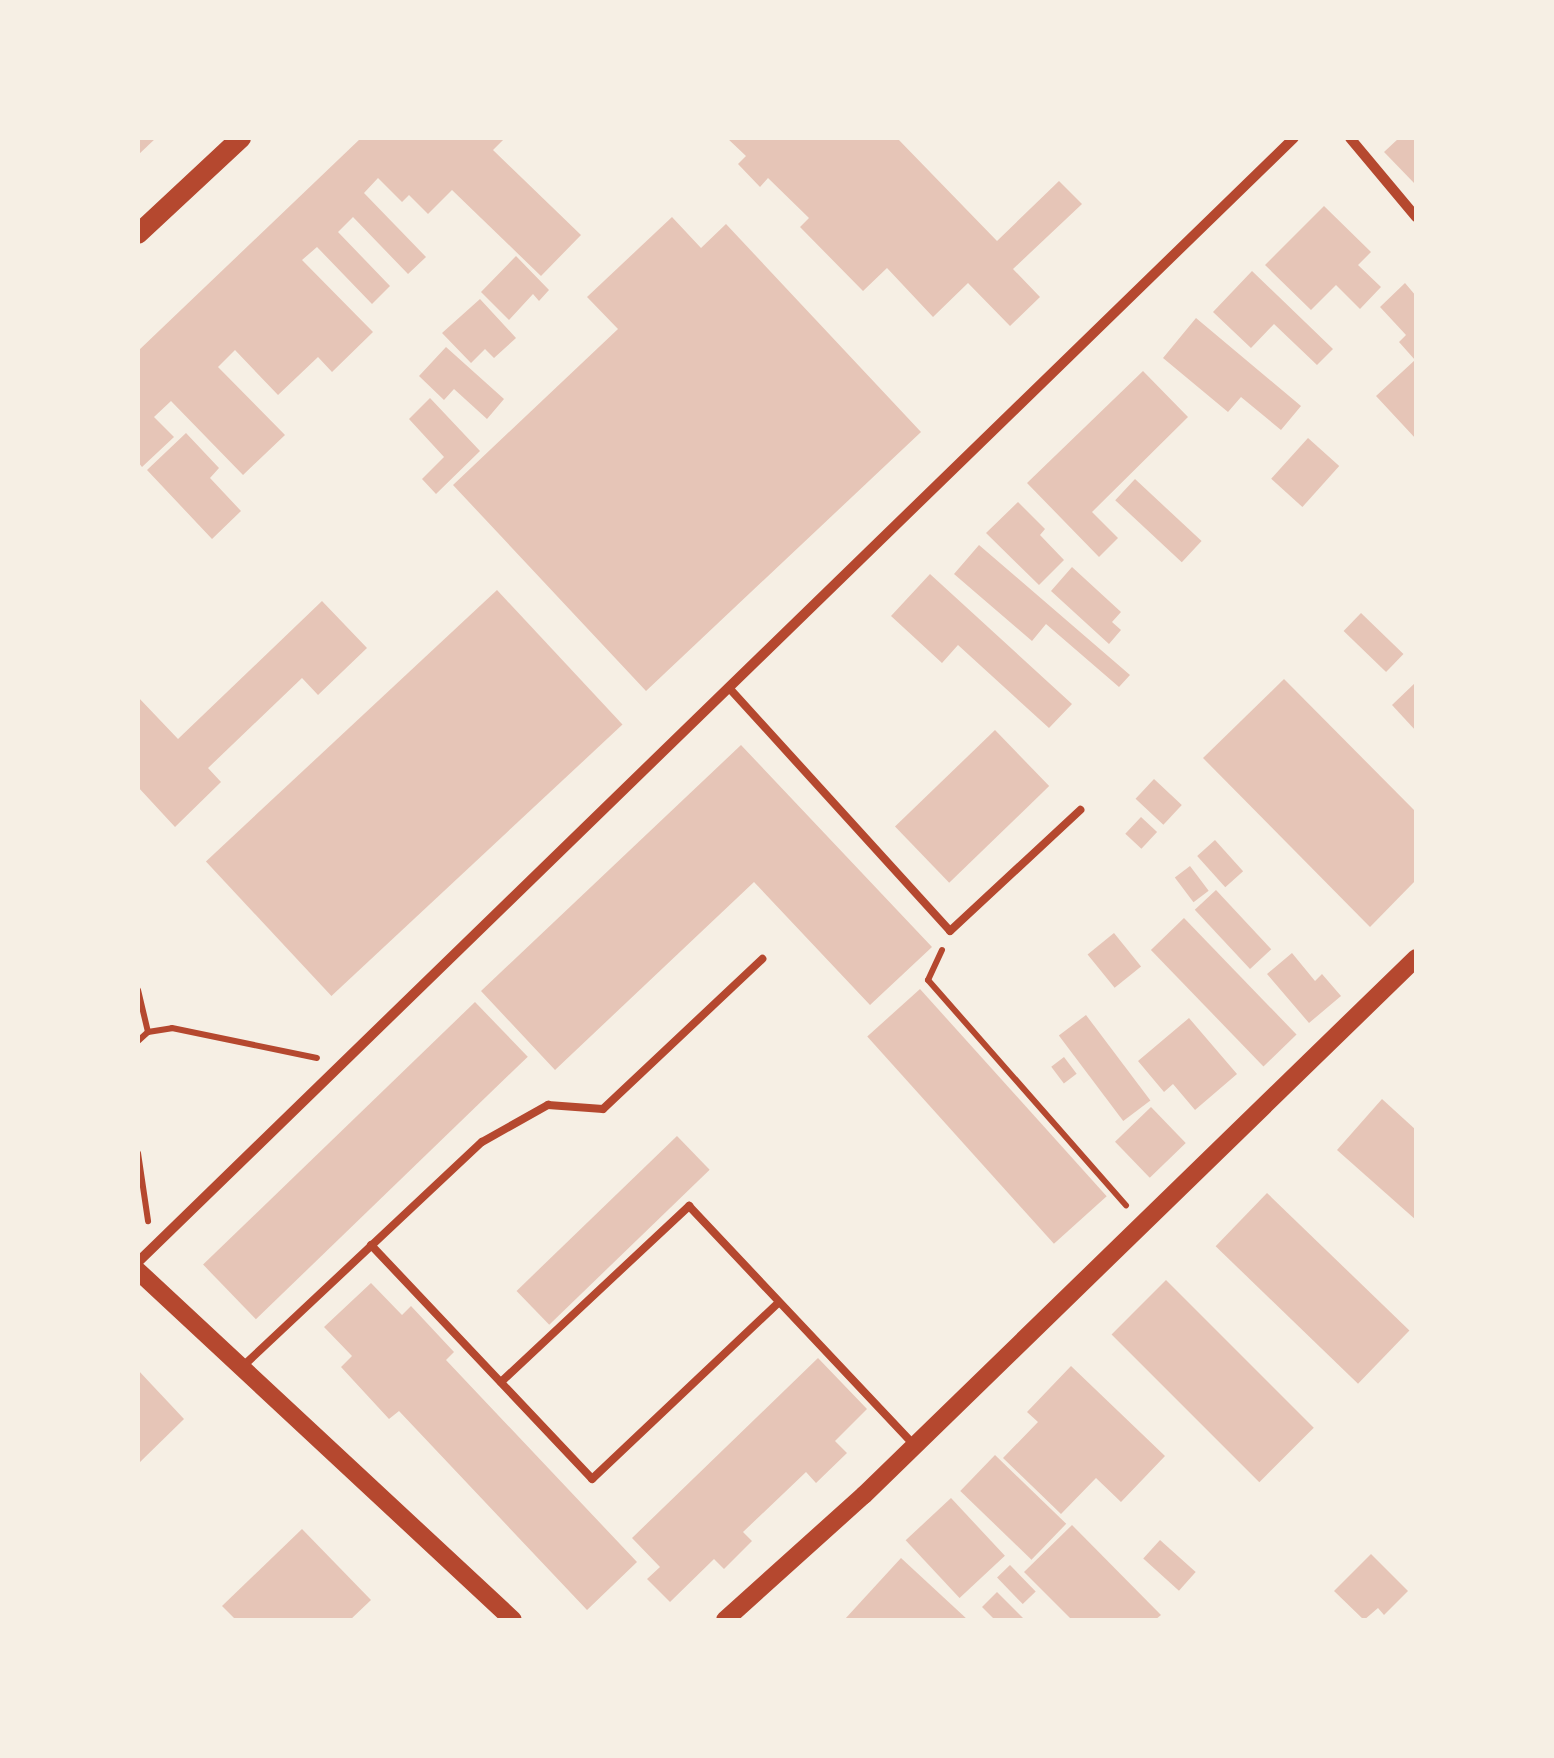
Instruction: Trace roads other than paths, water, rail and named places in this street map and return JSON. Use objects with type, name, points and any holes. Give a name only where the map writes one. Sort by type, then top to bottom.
[{"type":"main road","points":[[138,234],[241,138]]},
{"type":"street","points":[[138,1262],[1294,138]]},
{"type":"street","points":[[1350,138],[1416,217]]},
{"type":"street","points":[[726,1620],[914,1446],[1416,958]]},
{"type":"street","points":[[138,1271],[512,1620]]},
{"type":"lane","points":[[730,688],[950,930],[1080,810]]},
{"type":"lane","points":[[241,1368],[482,1142],[548,1105],[603,1109],[762,959]]},
{"type":"lane","points":[[501,1382],[689,1206],[914,1446]]},
{"type":"lane","points":[[372,1245],[592,1479],[779,1302]]}]
